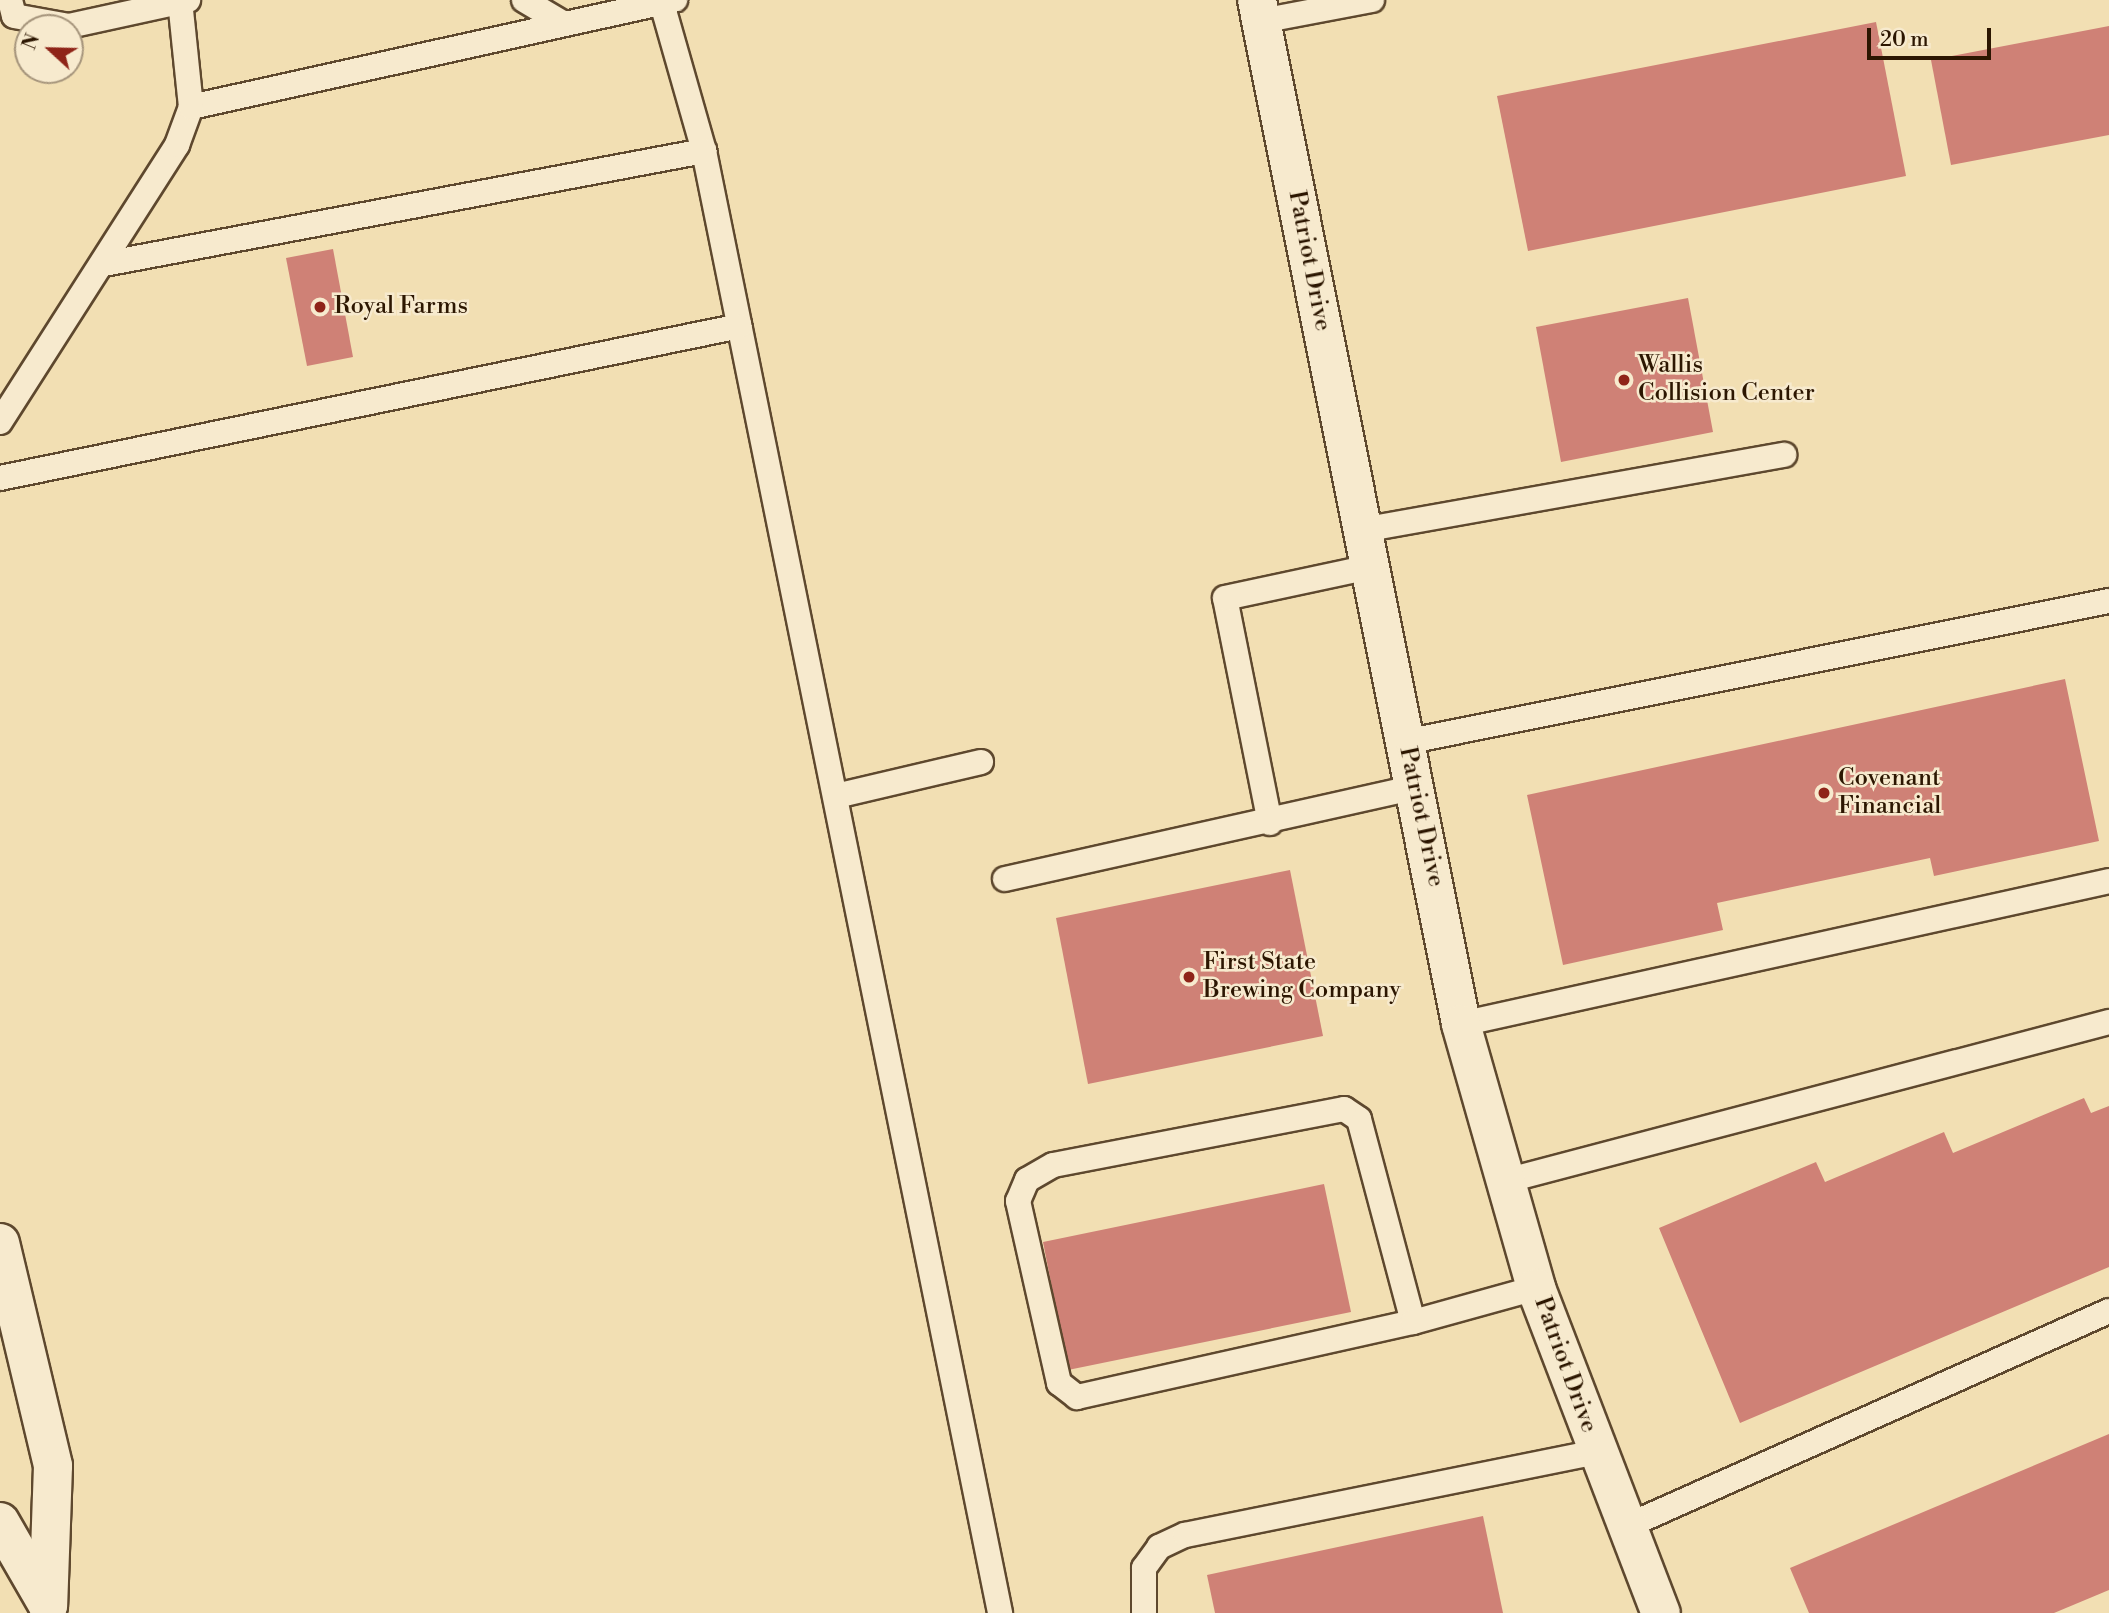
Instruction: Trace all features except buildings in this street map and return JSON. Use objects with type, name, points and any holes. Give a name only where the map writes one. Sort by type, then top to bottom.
[{"type":"street","name":"Patriot Drive","points":[[1259,11],[1416,787],[1461,1024],[1536,1288],[1625,1527],[1661,1613]]},
{"type":"street","points":[[0,1242],[53,1466],[49,1609]]},
{"type":"street","points":[[0,1522],[49,1609]]},
{"type":"lane","points":[[0,422],[160,179],[191,107],[183,1],[69,26],[14,16],[10,0]]},
{"type":"lane","points":[[524,0],[561,22]]},
{"type":"lane","points":[[1259,11],[1372,0]]},
{"type":"lane","points":[[191,107],[561,22],[666,1],[704,151],[1000,1613]]},
{"type":"lane","points":[[104,264],[704,151]]},
{"type":"lane","points":[[0,478],[740,326]]},
{"type":"lane","points":[[1362,530],[1784,455]]},
{"type":"lane","points":[[1270,824],[1225,598],[1370,567]]},
{"type":"lane","points":[[1405,742],[2109,601]]},
{"type":"lane","points":[[836,796],[981,762]]},
{"type":"lane","points":[[1005,879],[1270,824],[1416,787]]},
{"type":"lane","points":[[1461,1024],[2109,881]]},
{"type":"lane","points":[[1505,1181],[2109,1022]]},
{"type":"lane","points":[[1413,1322],[1359,1119],[1344,1109],[1053,1165],[1027,1180],[1018,1201],[1059,1383],[1077,1397],[1413,1322],[1536,1288]]},
{"type":"lane","points":[[1625,1527],[2109,1311]]},
{"type":"lane","points":[[1144,1613],[1144,1568],[1159,1547],[1185,1535],[1597,1452]]},
{"type":"place","name":"Royal Farms","points":[[320,307]]},
{"type":"place","name":"Wallis Collision Center","points":[[1624,380]]},
{"type":"place","name":"Covenant Financial","points":[[1824,793]]},
{"type":"place","name":"First State Brewing Company","points":[[1189,977]]}]
